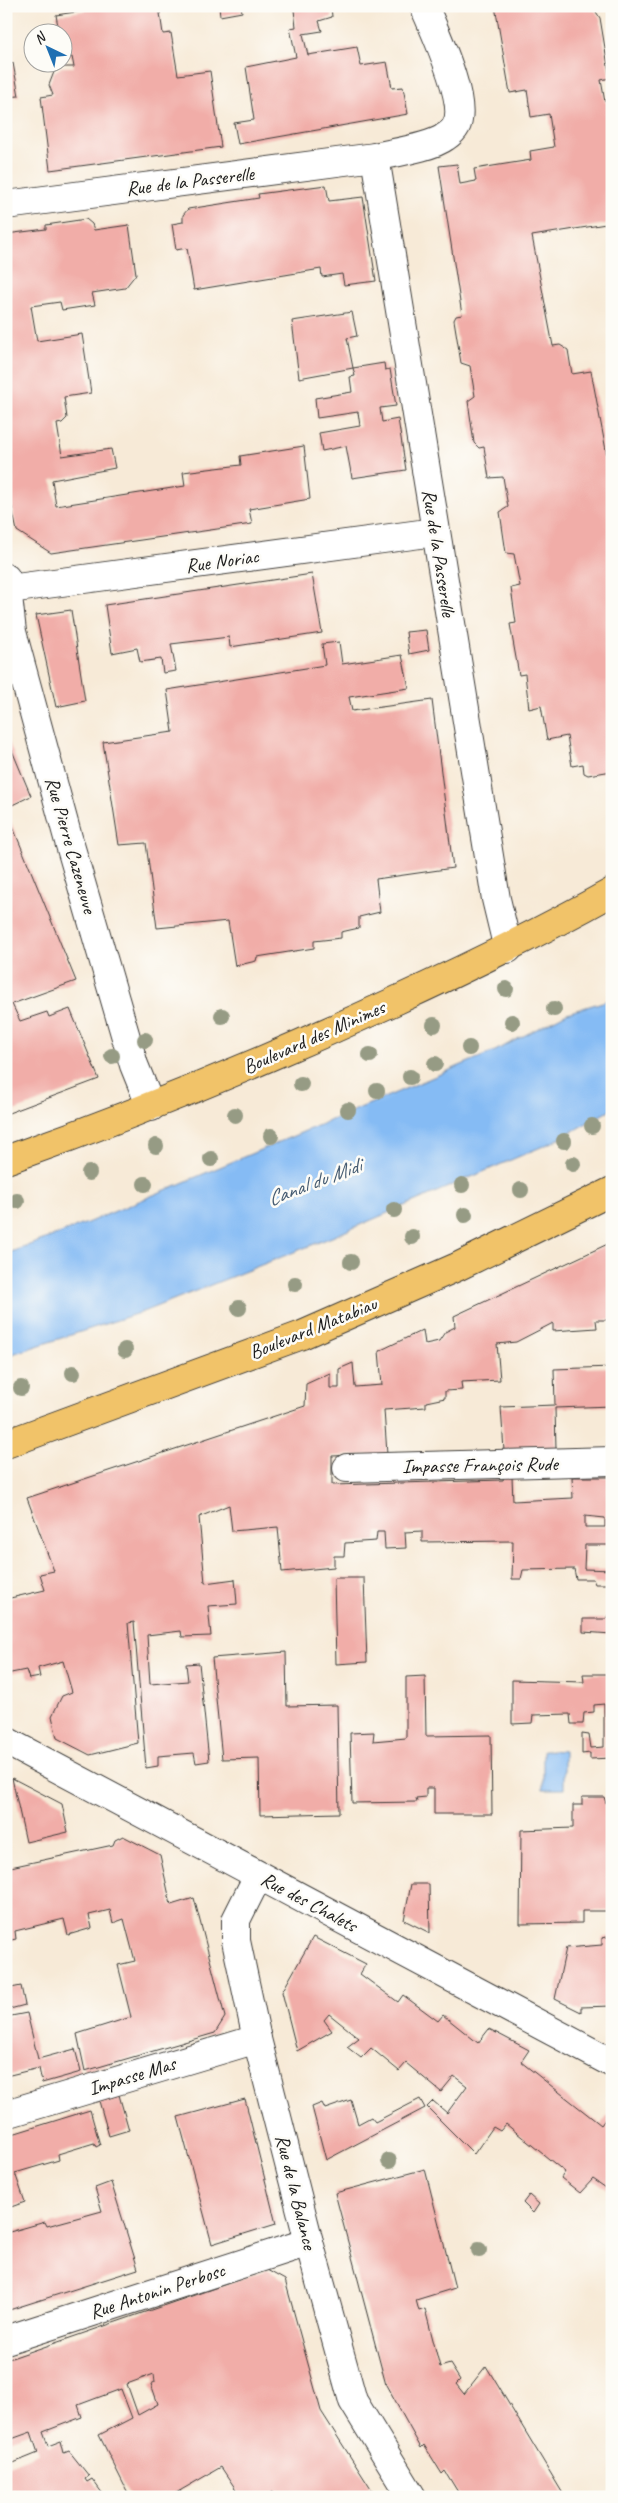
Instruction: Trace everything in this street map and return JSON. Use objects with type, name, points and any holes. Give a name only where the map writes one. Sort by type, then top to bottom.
[{"type":"main road","name":"Boulevard des Minimes","points":[[6,1160],[151,1108],[293,1049],[508,949],[612,892]]},
{"type":"main road","name":"Boulevard Matabiau","points":[[6,1444],[302,1334],[458,1267],[612,1191]]},
{"type":"street","name":"Rue de la Passerelle","points":[[6,205],[375,157],[407,150],[443,138],[456,126],[460,104],[442,47],[424,6]]},
{"type":"street","name":"Rue de la Passerelle","points":[[375,157],[496,899],[508,949]]},
{"type":"street","name":"Rue Noriac","points":[[8,583],[435,532]]},
{"type":"street","name":"Rue Pierre Cazeneuve","points":[[8,583],[9,633],[125,1037],[151,1108]]},
{"type":"street","name":"Impasse François Rude","points":[[347,1468],[612,1461]]},
{"type":"street","name":"Rue des Chalets","points":[[6,1742],[612,2062]]},
{"type":"street","name":"Rue de la Balance","points":[[258,1876],[236,1920],[236,1942],[257,2038],[309,2242],[353,2401],[412,2497]]},
{"type":"street","name":"Impasse Mas","points":[[6,2114],[257,2038]]},
{"type":"street","name":"Rue Antonin Perbosc","points":[[6,2340],[309,2242]]},
{"type":"water","name":"Canal du Midi","points":[[612,999],[612,1109],[555,1141],[332,1237],[145,1311],[6,1356],[6,1254],[87,1223],[495,1051],[567,1013]]},
{"type":"water","points":[[543,1750],[564,1751],[564,1789],[543,1789]]},
{"type":"building","points":[[114,6],[159,6],[163,34],[171,33],[178,75],[210,71],[221,147],[50,170],[41,97],[53,95],[49,85],[54,72],[72,72],[72,67],[74,67],[72,57],[72,22],[57,22],[56,15]]},
{"type":"building","points":[[219,6],[241,6],[242,12],[220,16]]},
{"type":"building","points":[[301,6],[331,6],[332,17],[319,21],[322,31],[303,34],[308,55],[357,47],[361,66],[387,62],[392,88],[403,87],[408,114],[238,144],[234,123],[254,120],[246,67],[296,57],[290,28],[296,27],[294,10],[301,8]]},
{"type":"building","points":[[495,6],[538,6],[539,9],[554,6],[593,7],[600,18],[610,78],[601,80],[605,102],[612,101],[612,223],[532,236],[553,346],[560,345],[568,350],[572,374],[591,371],[612,482],[612,771],[588,775],[584,773],[583,764],[572,766],[567,736],[547,740],[541,706],[529,709],[525,674],[519,675],[510,624],[516,623],[511,588],[520,586],[514,554],[506,553],[500,512],[508,507],[503,477],[489,478],[484,447],[479,448],[474,443],[468,401],[475,396],[470,366],[461,363],[454,320],[456,316],[462,315],[439,166],[457,164],[460,184],[476,181],[474,169],[531,160],[530,151],[554,147],[549,114],[531,117],[527,90],[510,93]]},
{"type":"building","points":[[13,63],[19,96],[6,97],[6,65]]},
{"type":"building","points":[[326,185],[329,201],[363,197],[376,281],[344,285],[342,274],[322,277],[321,269],[194,290],[187,248],[176,250],[172,224],[183,222],[183,215],[188,209],[259,198],[258,194]]},
{"type":"building","points":[[86,219],[92,224],[94,230],[129,225],[136,274],[125,288],[92,293],[95,305],[62,310],[60,302],[31,306],[37,341],[82,334],[91,393],[64,397],[67,418],[62,423],[57,424],[62,456],[111,449],[115,468],[52,480],[56,506],[185,486],[183,472],[241,465],[240,456],[304,446],[310,499],[249,509],[252,524],[51,553],[17,531],[6,481],[6,234],[46,229],[46,225]]},
{"type":"building","points":[[352,312],[357,336],[347,338],[353,368],[299,378],[292,321]]},
{"type":"building","points":[[384,363],[385,370],[390,369],[396,406],[380,408],[382,422],[398,419],[406,470],[352,478],[346,446],[322,451],[319,433],[360,426],[358,412],[317,418],[315,398],[352,392],[350,377],[355,376],[353,368]]},
{"type":"building","points":[[312,574],[322,633],[230,647],[229,637],[171,644],[176,671],[163,673],[161,659],[140,662],[137,648],[112,653],[105,605]]},
{"type":"building","points":[[71,610],[85,701],[56,707],[36,615]]},
{"type":"building","points":[[426,630],[429,650],[409,654],[406,632]]},
{"type":"building","points":[[339,642],[342,664],[402,655],[409,688],[349,697],[352,711],[432,700],[453,868],[376,879],[380,912],[359,917],[359,928],[341,932],[341,938],[314,941],[314,948],[257,957],[256,961],[235,966],[228,921],[157,928],[146,843],[119,845],[103,742],[173,732],[167,690],[325,665],[322,644]]},
{"type":"building","points":[[6,736],[31,796],[6,808]]},
{"type":"building","points":[[6,810],[76,981],[12,1004],[20,1021],[47,1012],[49,1017],[70,1009],[99,1079],[6,1114]]},
{"type":"building","points":[[612,1242],[612,1320],[596,1320],[597,1328],[553,1331],[553,1323],[516,1342],[497,1344],[500,1380],[461,1382],[462,1390],[445,1391],[445,1398],[426,1402],[426,1407],[384,1410],[387,1454],[332,1456],[332,1485],[503,1480],[504,1477],[512,1477],[513,1501],[573,1498],[572,1477],[612,1477],[612,1545],[585,1545],[584,1569],[612,1570],[612,1584],[595,1584],[593,1579],[576,1579],[574,1569],[523,1570],[521,1579],[512,1579],[513,1541],[422,1542],[422,1531],[405,1532],[406,1548],[385,1549],[384,1532],[377,1532],[376,1541],[345,1543],[344,1556],[334,1556],[334,1567],[282,1572],[278,1527],[232,1531],[229,1505],[199,1517],[205,1583],[235,1579],[237,1604],[208,1606],[211,1636],[182,1637],[181,1631],[147,1635],[150,1684],[188,1681],[186,1664],[199,1663],[209,1761],[196,1763],[194,1753],[158,1756],[158,1766],[146,1768],[134,1622],[128,1623],[138,1743],[90,1755],[57,1738],[52,1716],[62,1696],[72,1692],[63,1661],[38,1668],[40,1677],[29,1679],[26,1670],[6,1674],[6,1599],[45,1590],[40,1574],[54,1571],[27,1498],[305,1406],[306,1384],[330,1373],[330,1388],[339,1388],[339,1369],[353,1363],[355,1387],[382,1385],[379,1351],[423,1330],[425,1344],[439,1341],[445,1332],[455,1327],[454,1316]],"holes":[[[585,1516],[605,1518],[605,1527],[585,1527]]]},
{"type":"building","points":[[612,1367],[612,1406],[555,1408],[556,1449],[504,1451],[501,1407],[555,1405],[554,1369]]},
{"type":"building","points":[[334,1578],[364,1578],[367,1662],[336,1664]]},
{"type":"building","points":[[608,1615],[612,1615],[612,1634],[583,1632],[583,1619],[606,1619]]},
{"type":"building","points":[[286,1652],[287,1706],[337,1705],[339,1813],[260,1815],[259,1758],[222,1759],[212,1658]]},
{"type":"building","points":[[583,1674],[612,1674],[612,1758],[590,1759],[590,1753],[582,1754],[582,1734],[589,1735],[591,1748],[604,1747],[604,1704],[594,1705],[594,1712],[584,1713],[583,1724],[571,1724],[570,1714],[533,1715],[532,1723],[512,1724],[512,1680],[584,1682]]},
{"type":"building","points":[[425,1676],[426,1736],[491,1735],[492,1814],[434,1814],[434,1788],[426,1788],[426,1797],[416,1798],[417,1802],[352,1803],[350,1733],[374,1732],[373,1741],[406,1738],[406,1677]]},
{"type":"building","points":[[12,1778],[62,1804],[68,1832],[26,1842]]},
{"type":"building","points":[[582,1797],[604,1797],[606,1803],[612,1803],[612,1911],[582,1911],[582,1923],[520,1924],[521,1830],[573,1828],[573,1805],[582,1805]]},
{"type":"building","points":[[123,1836],[160,1855],[171,1905],[194,1898],[225,2017],[215,2033],[85,2071],[77,2034],[131,2017],[118,1965],[135,1961],[124,1919],[113,1923],[110,1910],[89,1915],[92,1928],[68,1935],[64,1919],[15,1931],[16,1939],[7,1941],[6,1868],[113,1845],[115,1840]]},
{"type":"building","points":[[411,1884],[429,1884],[430,1933],[404,1920]]},
{"type":"building","points":[[612,1936],[612,2006],[581,2007],[581,2012],[555,1999],[566,1948],[602,1945],[602,1938]]},
{"type":"building","points":[[313,1937],[366,1964],[360,1974],[398,2002],[403,1995],[438,2021],[443,2015],[478,2043],[489,2029],[529,2050],[521,2062],[601,2125],[612,2110],[612,2192],[593,2179],[580,2193],[561,2178],[565,2172],[506,2124],[500,2131],[493,2127],[474,2154],[427,2107],[433,2101],[447,2113],[467,2086],[454,2076],[441,2092],[406,2063],[399,2071],[371,2048],[361,2058],[347,2047],[359,2038],[329,2014],[324,2020],[332,2031],[297,2051],[282,1992]]},
{"type":"building","points":[[21,1986],[25,2005],[6,2010],[6,1989]]},
{"type":"building","points":[[27,2013],[38,2059],[75,2049],[81,2072],[42,2083],[39,2068],[6,2076],[6,2017]]},
{"type":"building","points":[[119,2095],[129,2130],[109,2136],[99,2101]]},
{"type":"building","points":[[245,2099],[276,2224],[212,2244],[178,2117]]},
{"type":"building","points":[[420,2099],[425,2108],[326,2160],[312,2107],[322,2103],[325,2109],[351,2100],[358,2124],[371,2117],[375,2122]]},
{"type":"building","points":[[90,2110],[100,2145],[96,2147],[94,2143],[58,2154],[59,2160],[15,2173],[25,2202],[11,2207],[6,2193],[6,2136]]},
{"type":"building","points":[[425,2169],[455,2288],[416,2300],[419,2311],[425,2309],[440,2367],[450,2364],[460,2380],[456,2384],[464,2394],[486,2366],[565,2497],[461,2497],[445,2471],[442,2474],[424,2445],[421,2448],[386,2385],[335,2193]]},
{"type":"building","points":[[111,2182],[138,2269],[6,2311],[6,2233],[45,2222],[47,2226],[102,2211],[95,2188]]},
{"type":"building","points":[[529,2195],[539,2204],[533,2213],[523,2203]]},
{"type":"building","points":[[267,2270],[285,2280],[321,2411],[376,2497],[275,2497],[272,2492],[264,2497],[241,2497],[221,2467],[169,2497],[130,2497],[99,2435],[132,2418],[121,2389],[78,2405],[82,2417],[43,2432],[48,2446],[61,2441],[64,2453],[69,2451],[89,2476],[85,2479],[87,2482],[92,2479],[105,2497],[16,2497],[6,2485],[6,2466],[38,2453],[31,2432],[6,2441],[6,2360]],"holes":[[[154,2374],[155,2382],[151,2384],[158,2404],[138,2415],[127,2384]]]}]
